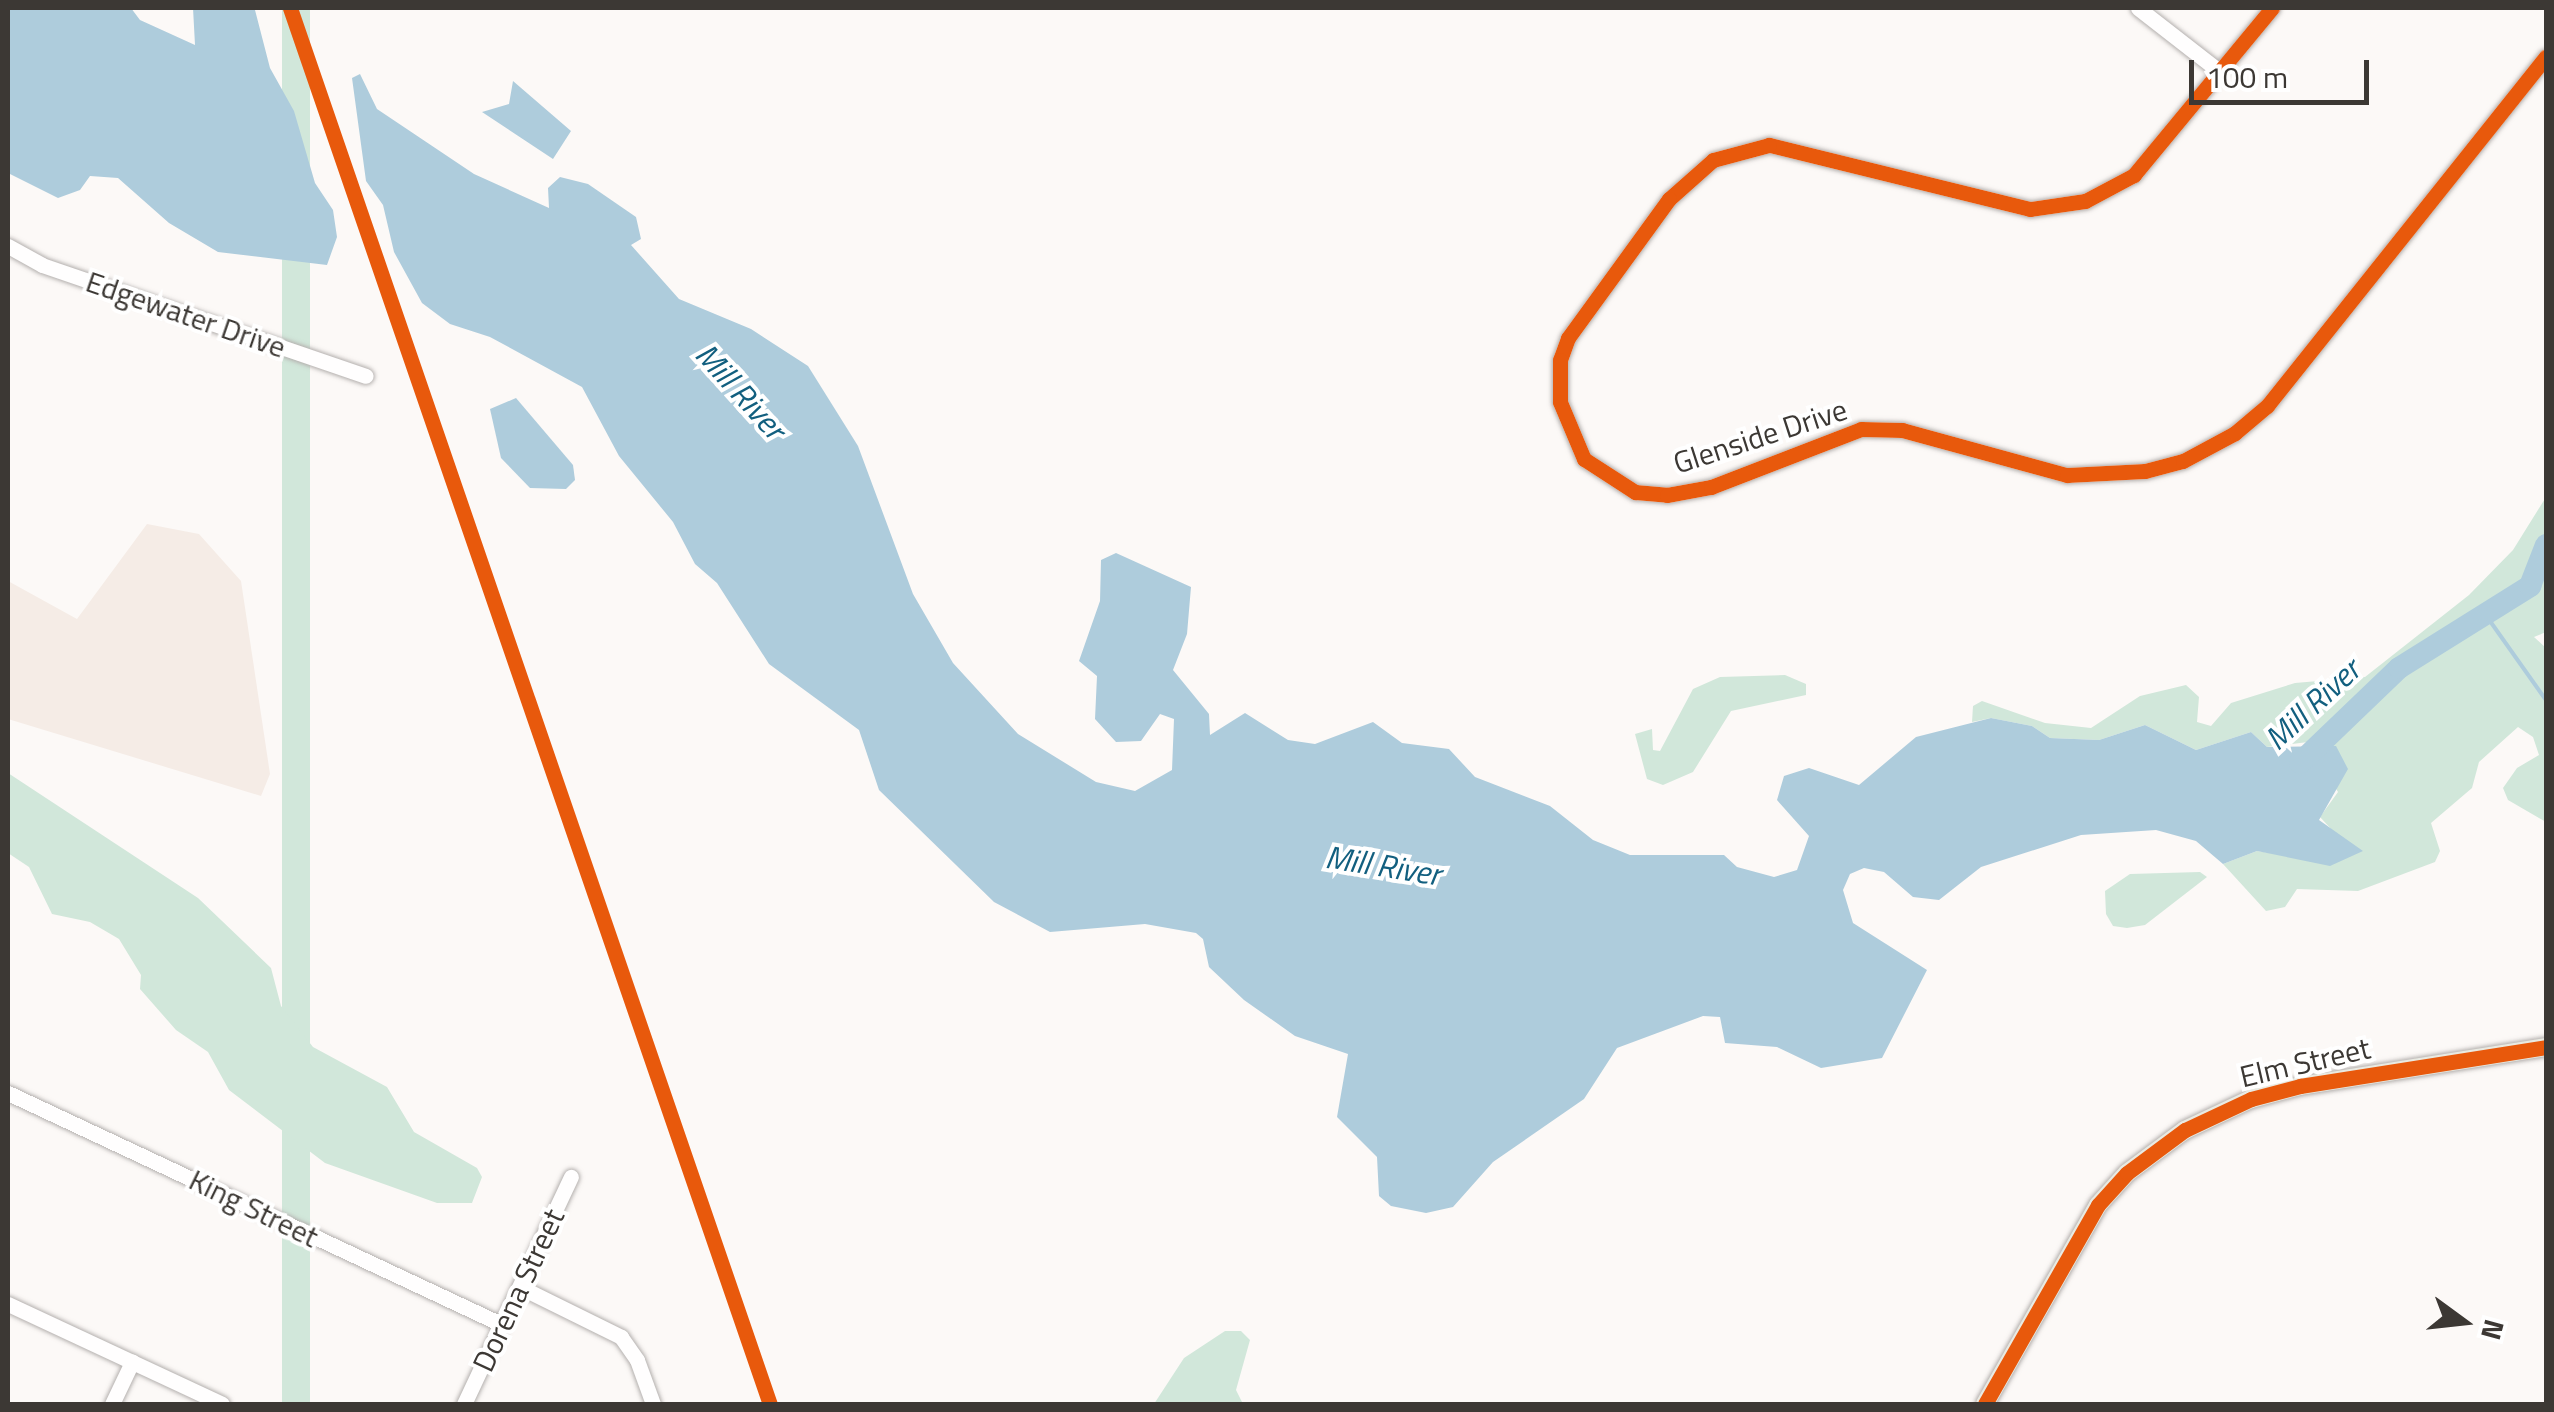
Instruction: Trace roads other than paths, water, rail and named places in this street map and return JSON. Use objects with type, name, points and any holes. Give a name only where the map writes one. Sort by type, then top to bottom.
[{"type":"main road","name":"Elm Street","points":[[1985,1404],[2098,1205],[2127,1173],[2185,1130],[2251,1099],[2300,1086],[2546,1047]]},
{"type":"street","points":[[2138,8],[2219,71]]},
{"type":"street","name":"Glenside Drive","points":[[2272,8],[2134,175],[2061,207],[2010,205],[1769,144],[1713,160],[1669,199],[1568,338],[1560,360],[1560,402],[1584,458],[1635,492],[1667,495],[1711,487],[1861,429],[1902,430],[2067,474],[2145,471],[2183,461],[2236,434],[2267,406],[2546,56]]},
{"type":"street","name":"Edgewater Drive","points":[[8,246],[42,265],[366,376]]},
{"type":"street","name":"King Street","points":[[8,1093],[501,1324]]},
{"type":"street","name":"Dorena Street","points":[[464,1404],[571,1176]]},
{"type":"street","points":[[520,1287],[621,1337],[638,1360],[652,1404]]},
{"type":"street","points":[[8,1304],[222,1404]]},
{"type":"street","points":[[112,1404],[132,1362]]},
{"type":"water","points":[[8,8],[131,8],[140,20],[195,45],[193,8],[255,10],[270,68],[294,111],[315,183],[333,210],[337,237],[327,265],[218,252],[169,223],[118,178],[90,176],[80,190],[58,198],[8,173]]},
{"type":"water","points":[[360,74],[377,109],[474,174],[549,208],[548,188],[560,177],[588,184],[636,217],[641,239],[631,245],[679,299],[751,329],[808,366],[858,446],[913,594],[953,663],[1018,734],[1096,782],[1135,791],[1172,770],[1174,719],[1160,714],[1141,741],[1116,742],[1095,719],[1097,676],[1079,661],[1100,601],[1101,560],[1116,553],[1191,587],[1187,634],[1173,670],[1209,714],[1210,735],[1245,713],[1288,740],[1315,744],[1373,722],[1402,743],[1449,749],[1475,777],[1550,806],[1593,840],[1630,855],[1724,855],[1737,867],[1774,877],[1797,870],[1809,836],[1777,800],[1784,776],[1809,768],[1859,785],[1916,737],[1991,718],[2032,726],[2050,738],[2099,740],[2145,725],[2196,750],[2251,732],[2267,747],[2336,746],[2348,769],[2319,820],[2363,851],[2330,866],[2257,851],[2223,864],[2196,841],[2156,830],[2081,835],[1981,867],[1939,900],[1913,897],[1884,872],[1864,868],[1850,874],[1843,890],[1853,923],[1927,970],[1882,1058],[1821,1068],[1777,1047],[1725,1043],[1720,1017],[1703,1016],[1617,1048],[1584,1099],[1493,1162],[1453,1207],[1426,1213],[1391,1206],[1379,1196],[1377,1157],[1337,1117],[1348,1054],[1295,1036],[1244,1000],[1209,967],[1203,939],[1196,933],[1145,924],[1050,932],[994,902],[879,790],[859,730],[769,664],[717,583],[695,564],[673,522],[619,456],[582,387],[490,337],[450,324],[422,303],[394,252],[383,205],[366,181],[352,78]]},
{"type":"water","points":[[513,81],[571,131],[553,159],[482,112],[509,104]]},
{"type":"water","points":[[516,398],[573,465],[575,480],[566,489],[530,488],[501,458],[490,409]]},
{"type":"waterway","name":"Mill River","points":[[2300,763],[2399,668],[2530,586],[2546,545]]},
{"type":"waterway","points":[[2485,614],[2546,700]]}]
